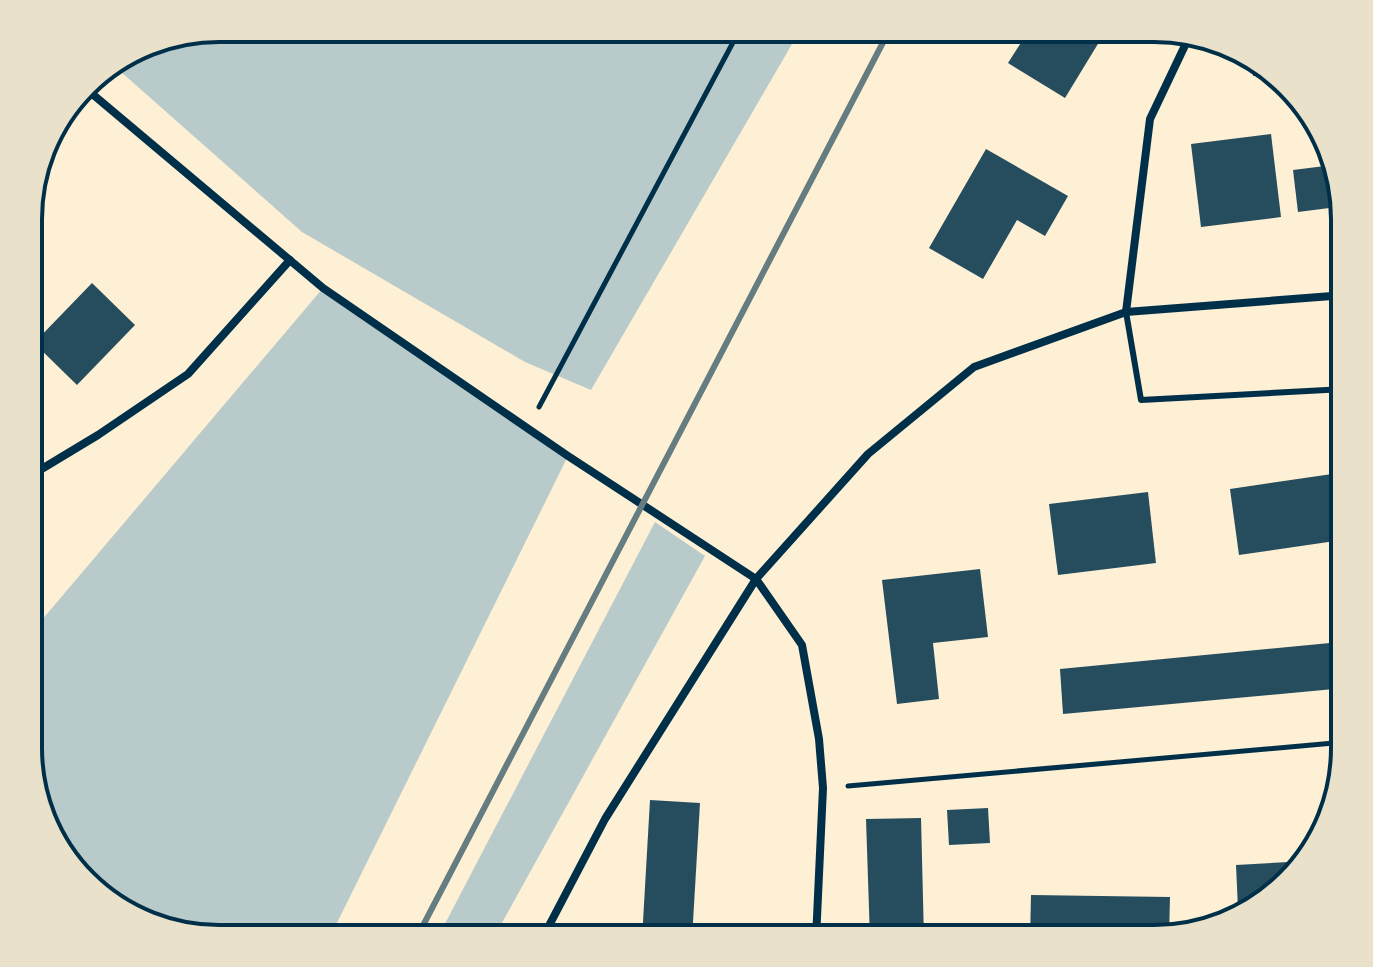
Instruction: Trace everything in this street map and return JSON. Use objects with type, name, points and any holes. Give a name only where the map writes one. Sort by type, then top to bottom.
[{"type":"street","points":[[1126,312],[1150,119],[1185,45]]},
{"type":"street","points":[[93,95],[323,288],[568,456],[756,579],[802,645],[819,739],[823,788],[817,925]]},
{"type":"street","points":[[42,469],[188,374],[290,260]]},
{"type":"street","points":[[549,925],[605,819],[756,579],[868,454],[974,367],[1126,312],[1331,296]]},
{"type":"lane","points":[[1126,312],[1141,400],[1331,390]]},
{"type":"path","points":[[528,429],[733,42]]},
{"type":"path","points":[[823,788],[1331,743]]},
{"type":"shaded area","points":[[207,42],[793,42],[591,390],[525,362],[302,232],[121,72],[162,51]]},
{"type":"shaded area","points":[[323,288],[568,456],[336,925],[207,925],[184,922],[140,907],[111,889],[94,873],[78,856],[60,827],[45,783],[42,760],[42,620]]},
{"type":"shaded area","points":[[655,522],[705,556],[501,925],[444,925]]},
{"type":"building","points":[[1021,42],[1099,42],[1065,98],[1008,63]]},
{"type":"building","points":[[1271,134],[1281,217],[1201,227],[1191,144]]},
{"type":"building","points":[[986,149],[1068,196],[1045,236],[1017,220],[983,279],[929,248]]},
{"type":"building","points":[[1323,166],[1331,208],[1298,212],[1293,170]]},
{"type":"building","points":[[92,283],[135,325],[77,385],[42,351],[42,335]]},
{"type":"building","points":[[1331,474],[1331,542],[1239,555],[1230,489]]},
{"type":"building","points":[[1148,492],[1156,563],[1058,575],[1049,504]]},
{"type":"building","points":[[980,569],[988,637],[933,643],[939,699],[897,704],[882,580]]},
{"type":"building","points":[[1330,643],[1331,689],[1063,714],[1060,669]]},
{"type":"building","points":[[650,800],[700,803],[693,925],[643,925]]},
{"type":"building","points":[[988,808],[990,843],[949,845],[947,810]]},
{"type":"building","points":[[921,818],[924,925],[870,925],[866,819]]},
{"type":"building","points":[[1289,862],[1262,889],[1238,904],[1236,865]]},
{"type":"building","points":[[1031,895],[1170,897],[1169,925],[1030,925]]},
{"type":"railway","points":[[423,925],[883,42]]}]
